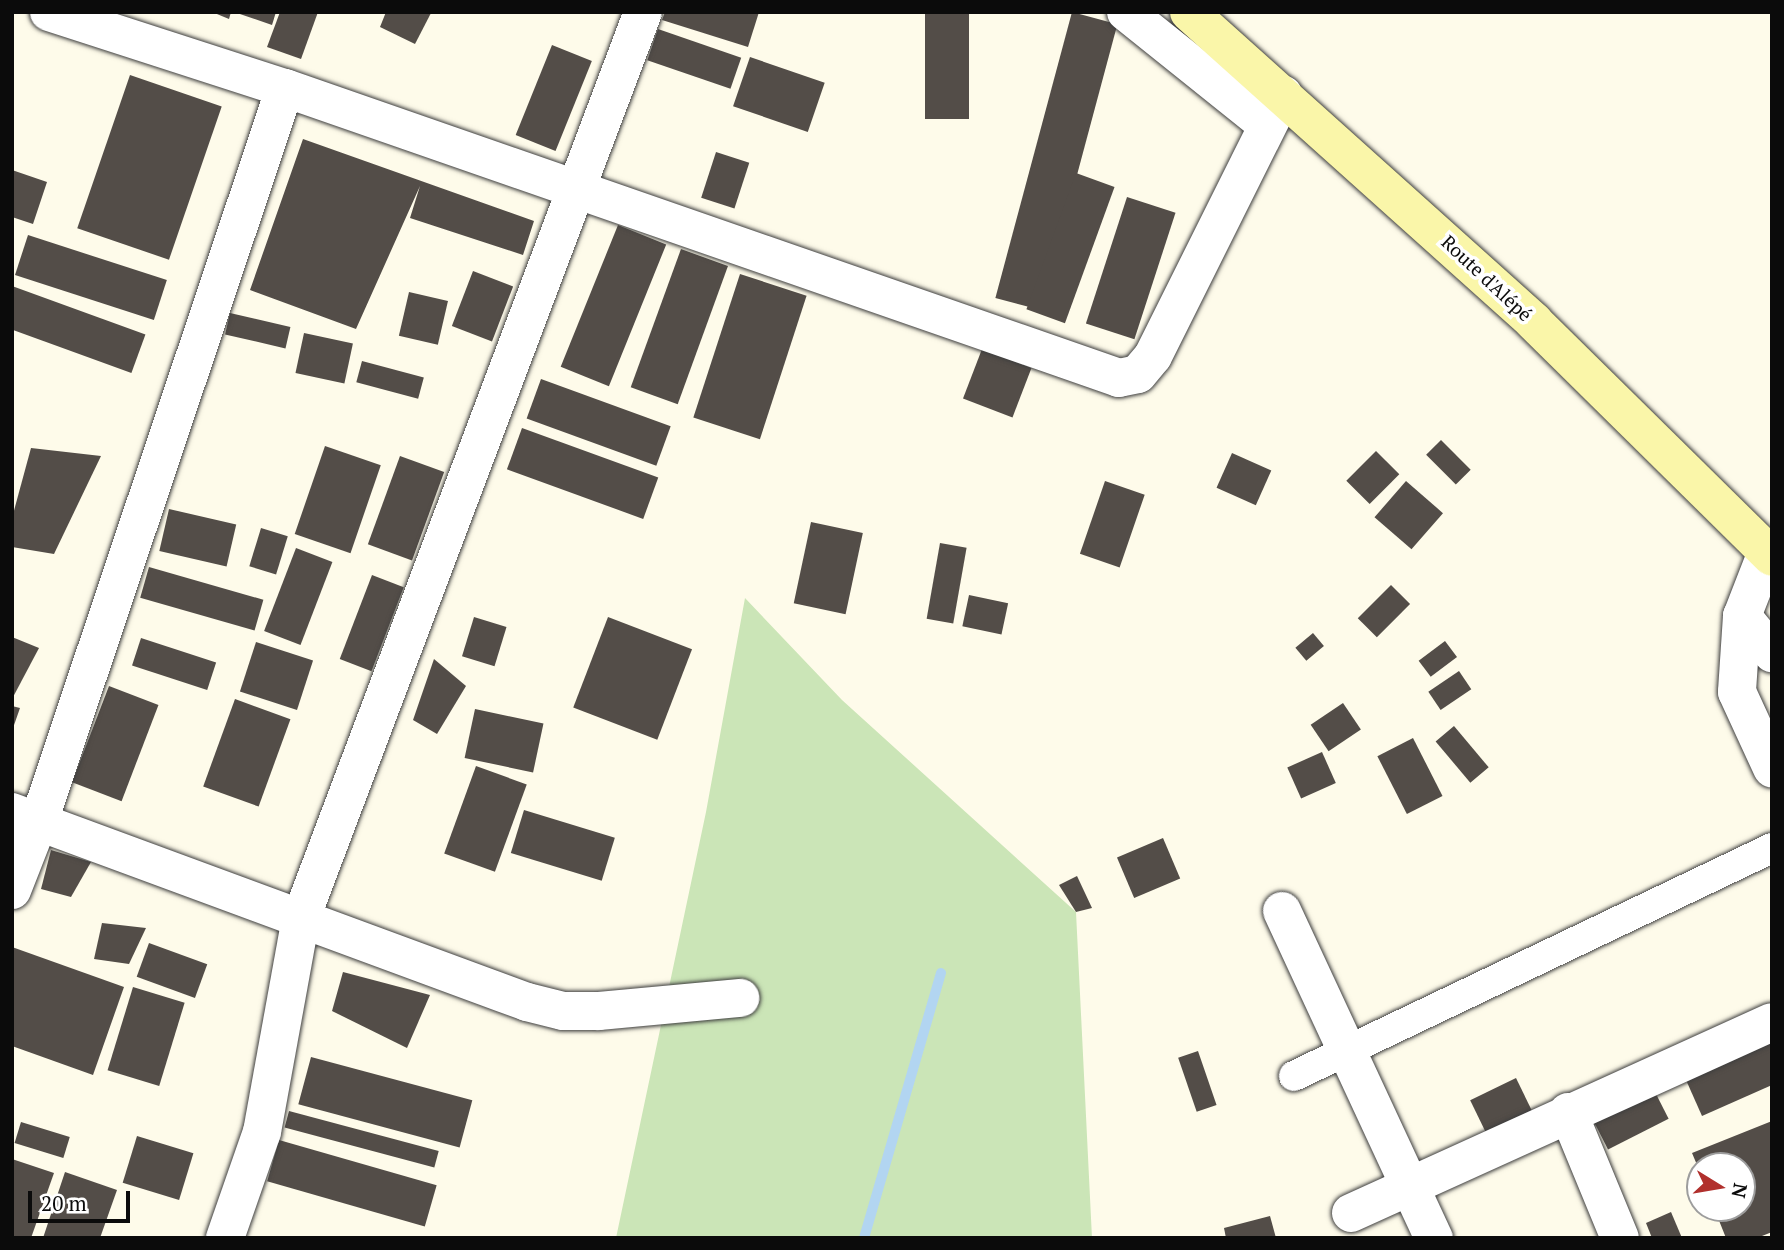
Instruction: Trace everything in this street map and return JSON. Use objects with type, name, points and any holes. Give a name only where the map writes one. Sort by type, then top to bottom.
[{"type":"main road","name":"Route d'Alépé","points":[[1189,12],[1275,110],[1534,322],[1770,555]]},
{"type":"street","points":[[49,12],[285,88],[578,192],[1106,373],[1131,377],[1153,356],[1275,110],[1126,12]]},
{"type":"street","points":[[225,1238],[262,1132],[301,918],[578,192],[643,12]]},
{"type":"street","points":[[12,890],[26,817],[285,88]]},
{"type":"street","points":[[1770,555],[1742,616],[1737,692],[1772,768]]},
{"type":"street","points":[[1742,616],[1772,653]]},
{"type":"street","points":[[26,817],[527,1002],[563,1011],[740,998]]},
{"type":"street","points":[[1294,1076],[1772,848]]},
{"type":"street","points":[[1282,911],[1434,1238]]},
{"type":"street","points":[[1352,1213],[1568,1112],[1772,1022]]},
{"type":"street","points":[[1568,1112],[1620,1238]]},
{"type":"green space","points":[[745,598],[842,700],[1076,912],[1092,1238],[616,1238],[706,812]]},
{"type":"building","points":[[212,12],[231,12],[229,19]]},
{"type":"building","points":[[234,12],[276,12],[272,25]]},
{"type":"building","points":[[280,12],[318,12],[301,59],[267,47]]},
{"type":"building","points":[[386,12],[431,13],[415,44],[380,27]]},
{"type":"building","points":[[665,12],[759,12],[748,47],[662,20]]},
{"type":"building","points":[[925,12],[969,12],[969,119],[925,119]]},
{"type":"building","points":[[1072,12],[1117,24],[1041,310],[995,298]]},
{"type":"building","points":[[658,29],[741,58],[730,89],[647,60]]},
{"type":"building","points":[[552,45],[592,61],[556,151],[516,135]]},
{"type":"building","points":[[750,57],[825,83],[808,132],[733,106]]},
{"type":"building","points":[[130,75],[222,107],[169,260],[77,228]]},
{"type":"building","points":[[303,139],[534,221],[523,255],[410,218],[420,186],[356,329],[250,290]]},
{"type":"building","points":[[716,152],[749,163],[734,208],[701,198]]},
{"type":"building","points":[[12,170],[47,182],[33,224],[12,217]]},
{"type":"building","points":[[1076,173],[1115,187],[1065,323],[1026,309]]},
{"type":"building","points":[[1127,197],[1176,213],[1134,339],[1086,323]]},
{"type":"building","points":[[618,225],[666,244],[609,386],[561,367]]},
{"type":"building","points":[[28,235],[167,280],[154,320],[15,275]]},
{"type":"building","points":[[681,249],[728,266],[678,404],[631,387]]},
{"type":"building","points":[[473,271],[513,286],[492,341],[452,326]]},
{"type":"building","points":[[740,274],[807,296],[760,439],[693,418]]},
{"type":"building","points":[[12,286],[145,335],[131,373],[12,330]]},
{"type":"building","points":[[409,292],[448,301],[438,345],[399,336]]},
{"type":"building","points":[[230,313],[290,327],[285,348],[225,334]]},
{"type":"building","points":[[304,333],[353,343],[344,383],[295,373]]},
{"type":"building","points":[[982,349],[1031,368],[1012,417],[963,398]]},
{"type":"building","points":[[362,361],[424,378],[418,399],[356,382]]},
{"type":"building","points":[[541,379],[671,426],[656,466],[527,418]]},
{"type":"building","points":[[522,428],[658,478],[643,519],[507,469]]},
{"type":"building","points":[[1441,440],[1471,470],[1456,485],[1426,455]]},
{"type":"building","points":[[325,446],[381,465],[351,553],[295,534]]},
{"type":"building","points":[[31,448],[101,456],[54,554],[12,547],[12,518]]},
{"type":"building","points":[[1376,451],[1399,474],[1370,504],[1346,481]]},
{"type":"building","points":[[1232,453],[1271,470],[1256,505],[1217,488]]},
{"type":"building","points":[[400,456],[444,472],[412,560],[368,544]]},
{"type":"building","points":[[1105,481],[1145,495],[1120,567],[1080,554]]},
{"type":"building","points":[[1406,481],[1443,513],[1411,549],[1375,517]]},
{"type":"building","points":[[169,509],[236,525],[227,566],[159,551]]},
{"type":"building","points":[[811,522],[863,533],[846,614],[794,603]]},
{"type":"building","points":[[261,528],[288,536],[276,574],[249,566]]},
{"type":"building","points":[[940,543],[967,548],[953,624],[927,619]]},
{"type":"building","points":[[296,548],[332,562],[301,645],[264,631]]},
{"type":"building","points":[[149,567],[263,600],[255,631],[140,598]]},
{"type":"building","points":[[372,575],[404,587],[371,671],[340,659]]},
{"type":"building","points":[[1391,585],[1410,604],[1377,637],[1358,618]]},
{"type":"building","points":[[969,595],[1008,603],[1001,635],[962,626]]},
{"type":"building","points":[[474,617],[507,627],[495,666],[462,656]]},
{"type":"building","points":[[608,617],[692,649],[657,740],[573,708]]},
{"type":"building","points":[[1313,633],[1324,646],[1306,661],[1295,648]]},
{"type":"building","points":[[12,637],[39,648],[12,699]]},
{"type":"building","points":[[141,638],[216,662],[207,690],[132,666]]},
{"type":"building","points":[[1445,641],[1457,657],[1431,677],[1419,661]]},
{"type":"building","points":[[256,642],[313,661],[297,710],[240,691]]},
{"type":"building","points":[[434,659],[466,686],[437,734],[413,720]]},
{"type":"building","points":[[1459,671],[1471,689],[1441,710],[1428,692]]},
{"type":"building","points":[[109,686],[158,705],[122,801],[72,782]]},
{"type":"building","points":[[235,699],[290,719],[259,807],[203,786]]},
{"type":"building","points":[[1343,703],[1361,730],[1329,751],[1311,725]]},
{"type":"building","points":[[12,706],[20,708],[13,728],[12,728]]},
{"type":"building","points":[[475,709],[543,724],[533,772],[465,758]]},
{"type":"building","points":[[1454,726],[1489,767],[1470,783],[1436,741]]},
{"type":"building","points":[[1413,738],[1443,796],[1407,814],[1377,756]]},
{"type":"building","points":[[1322,752],[1336,783],[1301,799],[1287,767]]},
{"type":"building","points":[[476,766],[527,784],[495,872],[444,853]]},
{"type":"building","points":[[524,810],[615,838],[602,881],[511,853]]},
{"type":"building","points":[[1163,838],[1180,879],[1134,898],[1117,858]]},
{"type":"building","points":[[51,850],[91,862],[71,897],[41,889]]},
{"type":"building","points":[[1077,876],[1092,908],[1076,912],[1059,885]]},
{"type":"building","points":[[102,923],[146,928],[129,964],[94,959]]},
{"type":"building","points":[[149,943],[207,964],[195,998],[137,977]]},
{"type":"building","points":[[12,947],[124,987],[93,1075],[12,1046]]},
{"type":"building","points":[[343,972],[430,995],[407,1048],[332,1011]]},
{"type":"building","points":[[133,987],[185,1003],[159,1086],[108,1070]]},
{"type":"building","points":[[1772,1042],[1772,1085],[1702,1116],[1686,1080]]},
{"type":"building","points":[[1198,1051],[1217,1105],[1197,1112],[1178,1058]]},
{"type":"building","points":[[311,1057],[472,1100],[460,1148],[298,1104]]},
{"type":"building","points":[[1516,1078],[1535,1117],[1489,1139],[1470,1100]]},
{"type":"building","points":[[1655,1092],[1669,1119],[1608,1150],[1594,1123]]},
{"type":"building","points":[[289,1111],[439,1151],[434,1168],[285,1127]]},
{"type":"building","points":[[1772,1121],[1772,1232],[1757,1238],[1726,1238],[1720,1222],[1756,1222],[1756,1152],[1694,1152]]},
{"type":"building","points":[[21,1122],[70,1137],[63,1158],[15,1143]]},
{"type":"building","points":[[137,1136],[193,1153],[179,1200],[123,1183]]},
{"type":"building","points":[[279,1140],[437,1185],[425,1227],[267,1181]]},
{"type":"building","points":[[12,1159],[54,1173],[31,1238],[12,1238]]},
{"type":"building","points":[[65,1172],[117,1190],[100,1238],[43,1238]]},
{"type":"building","points":[[1671,1212],[1682,1238],[1652,1238],[1646,1223]]},
{"type":"building","points":[[1270,1216],[1276,1238],[1226,1238],[1224,1228]]},
{"type":"waterway","points":[[864,1238],[941,973]]}]
